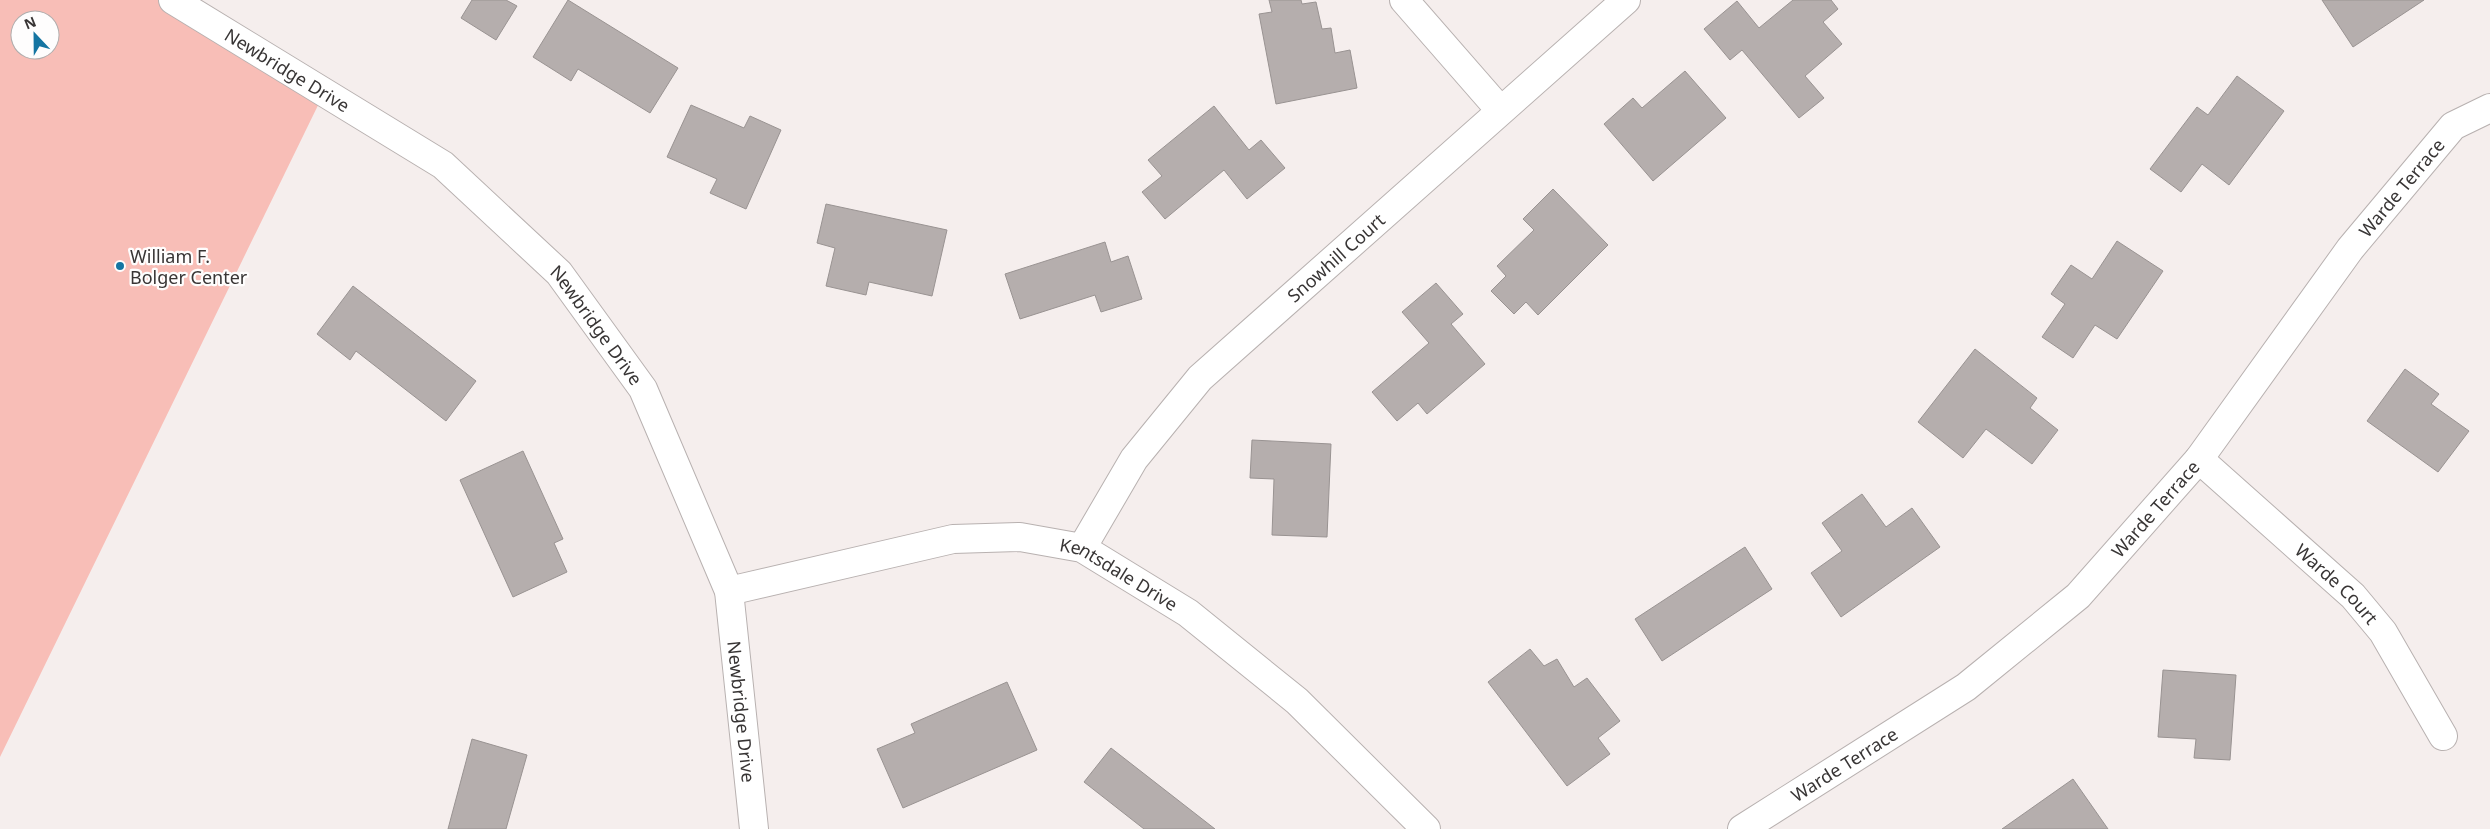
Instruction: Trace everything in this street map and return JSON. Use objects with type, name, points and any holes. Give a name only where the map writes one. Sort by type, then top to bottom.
[{"type":"street","name":"Newbridge Drive","points":[[173,0],[443,165],[559,273],[643,389],[729,591],[754,829]]},
{"type":"street","points":[[1404,0],[1500,110]]},
{"type":"street","name":"Snowhill Court","points":[[1082,548],[1134,459],[1200,378],[1626,0]]},
{"type":"street","name":"Warde Terrace","points":[[1742,829],[1966,687],[2078,596],[2199,459],[2350,249],[2453,126],[2490,108]]},
{"type":"street","name":"Warde Court","points":[[2199,459],[2347,590],[2383,632],[2443,736]]},
{"type":"street","name":"Kentsdale Drive","points":[[729,591],[952,540],[1020,537],[1082,548],[1188,613],[1296,701],[1426,829]]},
{"type":"shaded area","name":"William F. Bolger Center","points":[[0,0],[164,0],[324,93],[0,757]]},
{"type":"building","points":[[472,0],[506,0],[517,6],[496,40],[461,18]]},
{"type":"building","points":[[568,0],[678,68],[650,113],[578,69],[571,81],[533,57]]},
{"type":"building","points":[[1269,0],[1301,0],[1302,4],[1316,2],[1322,29],[1331,28],[1335,53],[1350,50],[1357,88],[1276,104],[1259,14],[1272,12]]},
{"type":"building","points":[[1793,0],[1831,0],[1838,9],[1823,22],[1842,44],[1805,76],[1824,98],[1799,118],[1742,50],[1730,60],[1704,29],[1737,1],[1759,28]]},
{"type":"building","points":[[2322,0],[2424,0],[2353,47]]},
{"type":"building","points":[[1685,71],[1726,118],[1653,181],[1604,124],[1633,98],[1642,108]]},
{"type":"building","points":[[2237,76],[2284,111],[2229,185],[2202,164],[2181,192],[2150,169],[2197,107],[2208,115]]},
{"type":"building","points":[[691,105],[744,128],[750,116],[781,130],[746,209],[710,193],[717,179],[667,157]]},
{"type":"building","points":[[1214,106],[1249,150],[1261,140],[1285,168],[1247,199],[1224,170],[1165,219],[1142,192],[1162,176],[1148,160]]},
{"type":"building","points":[[1553,189],[1608,245],[1538,315],[1526,302],[1514,314],[1491,291],[1506,276],[1497,266],[1534,230],[1523,219]]},
{"type":"building","points":[[826,204],[947,230],[932,296],[869,282],[866,295],[826,286],[835,248],[817,243]]},
{"type":"building","points":[[2117,241],[2163,271],[2117,339],[2095,325],[2073,358],[2042,337],[2065,304],[2051,294],[2071,265],[2092,279]]},
{"type":"building","points":[[1105,242],[1111,262],[1128,256],[1142,299],[1101,312],[1095,295],[1020,319],[1005,274]]},
{"type":"building","points":[[1436,283],[1463,314],[1451,324],[1485,364],[1427,414],[1418,403],[1397,421],[1372,392],[1429,343],[1402,312]]},
{"type":"building","points":[[353,286],[476,381],[446,421],[356,351],[350,360],[317,334]]},
{"type":"building","points":[[1975,349],[2037,398],[2030,408],[2058,430],[2032,464],[1986,429],[1963,458],[1918,422]]},
{"type":"building","points":[[2405,369],[2439,394],[2431,404],[2469,431],[2438,472],[2367,421]]},
{"type":"building","points":[[1252,440],[1331,444],[1327,537],[1272,535],[1274,479],[1250,478]]},
{"type":"building","points":[[523,451],[563,539],[554,543],[567,572],[513,597],[460,480]]},
{"type":"building","points":[[1862,494],[1886,527],[1912,508],[1940,547],[1841,617],[1811,573],[1842,551],[1822,523]]},
{"type":"building","points":[[1745,547],[1772,589],[1662,661],[1635,619]]},
{"type":"building","points":[[1530,649],[1544,666],[1557,659],[1574,687],[1587,678],[1620,721],[1598,738],[1610,754],[1567,786],[1488,682]]},
{"type":"building","points":[[2163,670],[2236,675],[2230,760],[2194,758],[2196,739],[2158,737]]},
{"type":"building","points":[[1007,682],[1037,750],[903,808],[877,749],[915,733],[911,724]]},
{"type":"building","points":[[472,739],[527,755],[506,829],[448,829]]},
{"type":"building","points":[[1111,748],[1215,829],[1144,829],[1084,782]]},
{"type":"building","points":[[2073,779],[2108,829],[2002,829]]},
{"type":"place","name":"William F. Bolger Center","points":[[120,266]]}]
